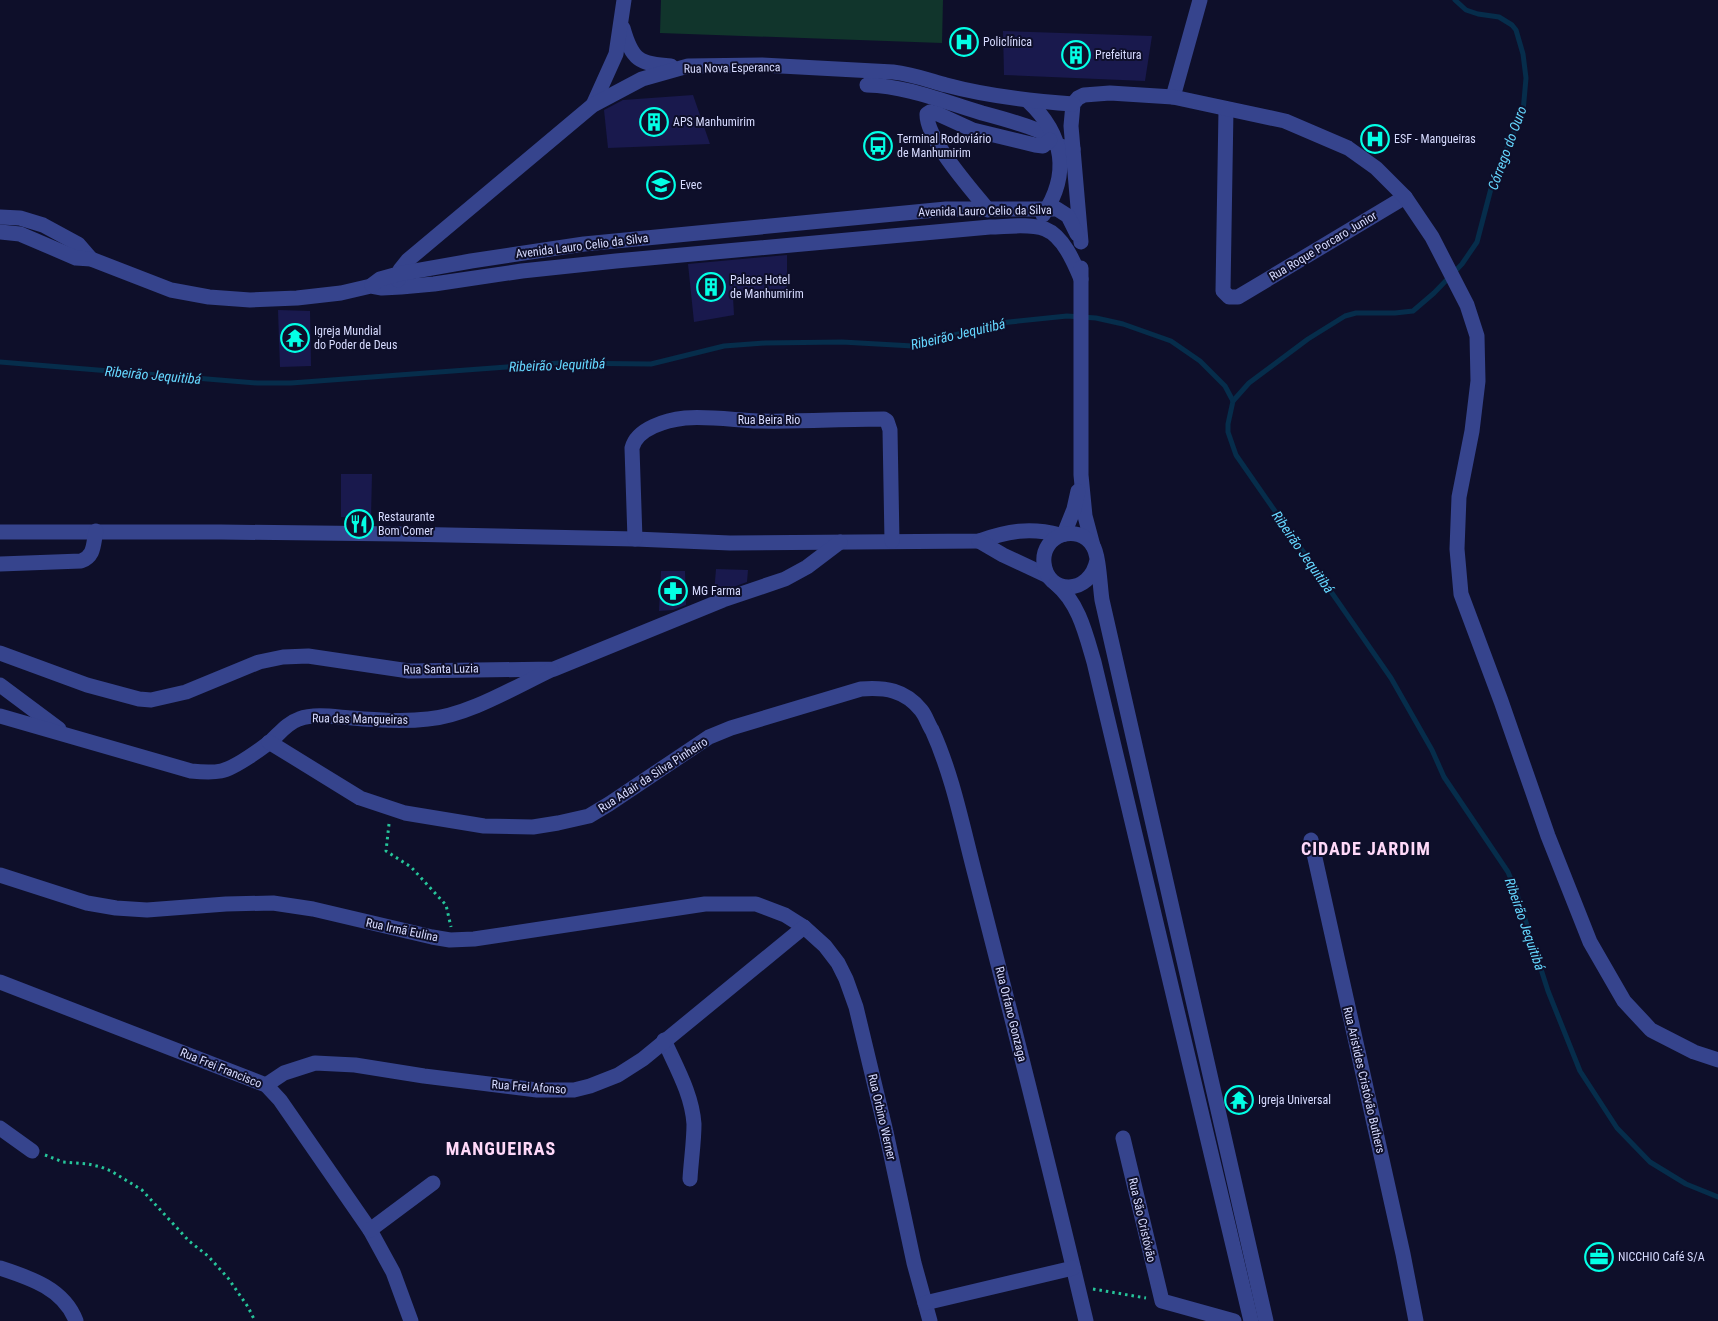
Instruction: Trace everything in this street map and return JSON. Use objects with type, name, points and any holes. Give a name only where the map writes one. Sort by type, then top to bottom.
[{"type":"street","points":[[594,105],[616,54],[624,0]]},
{"type":"street","points":[[1173,97],[1200,0]]},
{"type":"street","points":[[621,24],[626,42],[633,54],[640,60],[655,65],[688,66]]},
{"type":"street","name":"Rua Nova Esperanca","points":[[398,281],[408,260],[594,105],[642,79],[688,66],[762,65],[893,72],[910,74],[946,85],[1028,101],[1073,104]]},
{"type":"street","points":[[867,84],[893,86],[923,93],[982,113],[1005,118],[1040,130],[1061,145]]},
{"type":"street","points":[[1036,227],[1048,208],[1058,183],[1061,145],[1071,126],[1073,104],[1078,98],[1091,94],[1110,93],[1173,97],[1285,121],[1348,148],[1376,168],[1405,197],[1441,253],[1467,305],[1477,336],[1478,371],[1472,431],[1460,496],[1457,550],[1463,601],[1501,701],[1548,836],[1594,949],[1624,1001],[1646,1026],[1694,1052],[1718,1060]]},
{"type":"street","points":[[1028,101],[1041,113],[1061,145],[1080,242]]},
{"type":"street","name":"Rua Roque Porcaro Junior","points":[[1226,108],[1223,291],[1229,297],[1238,297],[1405,197]]},
{"type":"street","points":[[988,210],[954,168],[930,128],[927,114],[930,112],[938,114],[973,130],[1035,145],[1061,145]]},
{"type":"street","name":"Avenida Lauro Celio da Silva","points":[[91,259],[171,290],[189,295],[226,299],[297,298],[371,286],[382,288],[398,281],[471,261],[584,244],[946,209],[1048,208],[1057,209],[1068,216],[1080,242],[1081,285]]},
{"type":"street","points":[[915,212],[918,234]]},
{"type":"street","points":[[0,217],[20,218],[43,225],[78,244],[91,259]]},
{"type":"street","points":[[826,220],[829,243]]},
{"type":"street","name":"Avenida Lauro Celio da Silva","points":[[398,281],[474,279],[522,271],[747,249],[990,228],[1036,227],[1050,231],[1060,241],[1072,259],[1081,285]]},
{"type":"street","points":[[744,229],[747,249]]},
{"type":"street","points":[[0,232],[20,234],[76,258],[91,259]]},
{"type":"street","points":[[584,244],[586,264]]},
{"type":"street","points":[[471,261],[474,279]]},
{"type":"street","points":[[1081,285],[1081,475],[1084,516],[1095,553],[1102,600],[1266,1321]]},
{"type":"street","name":"Rua Beira Rio","points":[[635,539],[633,442],[644,432],[656,426],[686,418],[760,421],[884,419],[889,425],[890,430],[892,541]]},
{"type":"street","points":[[1081,475],[1077,500],[1062,534],[1052,540],[1046,548],[1043,557],[1044,567],[1052,579],[1064,590],[1078,613],[1094,662],[1251,1321]]},
{"type":"street","points":[[0,532],[335,532],[730,543],[979,541],[1013,531],[1044,530],[1062,534],[1079,534],[1087,539],[1095,553],[1096,570],[1083,584],[1074,587],[1064,586],[979,541]]},
{"type":"street","points":[[0,564],[67,562],[87,559],[91,554],[96,531]]},
{"type":"street","name":"Rua Santa Luzia","points":[[0,653],[87,685],[139,699],[151,700],[186,692],[259,662],[308,656],[409,671],[554,669],[723,600],[785,579],[807,567],[840,542]]},
{"type":"street","name":"Rua das Mangueiras","points":[[0,716],[206,773],[223,771],[242,761],[269,742],[292,721],[301,718],[328,716],[390,721],[428,720],[445,717],[462,712],[554,669]]},
{"type":"street","points":[[0,685],[67,735]]},
{"type":"street","name":"Rua Adair da Silva Pinheiro","points":[[269,742],[360,798],[405,813],[484,826],[534,826],[558,824],[589,816],[709,737],[861,689],[892,689],[913,702],[922,711]]},
{"type":"street","name":"Rua Orfano Gonzaga","points":[[922,711],[939,745],[955,800],[1036,1111],[1086,1321]]},
{"type":"street","name":"Rua Aristides Cristóvão Buthers","points":[[1311,840],[1401,1244],[1416,1321]]},
{"type":"street","name":"Rua Irmã Eulina","points":[[0,875],[87,903],[116,908],[147,910],[226,904],[272,903],[313,909],[432,937],[454,939],[474,939],[705,904],[756,904],[785,915],[804,927]]},
{"type":"street","name":"Rua Frei Afonso","points":[[266,1085],[284,1073],[315,1063],[355,1065],[424,1076],[537,1090],[574,1090],[590,1086],[618,1074],[643,1059],[804,927]]},
{"type":"street","name":"Rua Orbino Werner","points":[[804,927],[826,946],[838,963],[856,1007],[886,1132],[914,1263],[930,1321]]},
{"type":"street","name":"Rua Frei Francisco","points":[[0,982],[266,1085],[280,1100],[370,1230],[394,1272],[411,1321]]},
{"type":"street","points":[[664,1040],[687,1091],[692,1108],[694,1125],[690,1179]]},
{"type":"street","points":[[0,1128],[32,1151]]},
{"type":"street","name":"Rua São Cristóvão","points":[[1123,1138],[1162,1301]]},
{"type":"street","points":[[370,1230],[433,1183]]},
{"type":"street","points":[[0,1268],[30,1278],[48,1288],[62,1298],[73,1312],[76,1321]]},
{"type":"street","points":[[925,1304],[1073,1268]]},
{"type":"street","points":[[1162,1301],[1234,1321]]},
{"type":"path","points":[[391,808],[386,852],[411,867],[446,905],[454,939]]},
{"type":"path","points":[[32,1151],[63,1162],[102,1167],[142,1190],[189,1241],[208,1256],[228,1278],[248,1307],[254,1321]]},
{"type":"path","points":[[1078,1286],[1162,1301]]},
{"type":"green space","points":[[661,0],[943,0],[942,43],[660,33]]},
{"type":"building","name":"Prefeitura","points":[[1003,31],[1152,36],[1145,81],[1004,75]]},
{"type":"building","name":"APS Manhumirim","points":[[693,95],[710,144],[608,148],[604,110],[623,100]]},
{"type":"building","points":[[787,255],[787,294],[733,297],[734,315],[694,322],[688,264]]},
{"type":"building","name":"Igreja Mundial do Poder de Deus","points":[[278,310],[310,311],[311,366],[280,367]]},
{"type":"building","points":[[341,474],[372,474],[371,518],[341,517]]},
{"type":"building","points":[[716,569],[748,570],[747,582],[714,594]]},
{"type":"building","name":"MG Farma","points":[[661,571],[685,571],[686,605],[673,610],[659,611]]},
{"type":"waterway","name":"Córrego do Ouro","points":[[1233,401],[1249,383],[1308,339],[1345,316],[1356,313],[1413,311],[1434,293],[1462,264],[1477,242],[1494,177],[1523,112],[1526,78],[1523,54],[1516,30],[1512,25],[1499,17],[1466,10],[1455,0]]},
{"type":"waterway","name":"Ribeirão Jequitibá","points":[[0,362],[257,383],[291,383],[560,363],[651,364],[724,346],[765,343],[842,342],[913,346],[1000,323],[1067,316],[1096,318],[1123,324],[1171,341],[1200,361],[1225,386],[1233,401],[1228,432],[1236,455],[1391,678],[1432,750],[1444,777],[1508,872],[1516,891],[1548,991],[1580,1071],[1617,1128],[1650,1162],[1686,1184],[1718,1197]]},
{"type":"place","name":"Policlínica","points":[[964,42]]},
{"type":"place","name":"Prefeitura","points":[[1076,55]]},
{"type":"place","name":"APS Manhumirim","points":[[654,122]]},
{"type":"place","name":"ESF - Mangueiras","points":[[1375,139]]},
{"type":"place","name":"Terminal Rodoviário de Manhumirim","points":[[878,146]]},
{"type":"place","name":"Evec","points":[[661,185]]},
{"type":"place","name":"Palace Hotel de Manhumirim","points":[[711,287]]},
{"type":"place","name":"Igreja Mundial do Poder de Deus","points":[[295,338]]},
{"type":"place","name":"Restaurante Bom Comer","points":[[359,524]]},
{"type":"place","name":"MG Farma","points":[[673,591]]},
{"type":"place","name":"Igreja Universal","points":[[1239,1100]]},
{"type":"place","name":"NICCHIO Café S/A","points":[[1599,1257]]},
{"type":"district","name":"CIDADE JARDIM","points":[[1366,849]]},
{"type":"district","name":"MANGUEIRAS","points":[[501,1149]]}]
